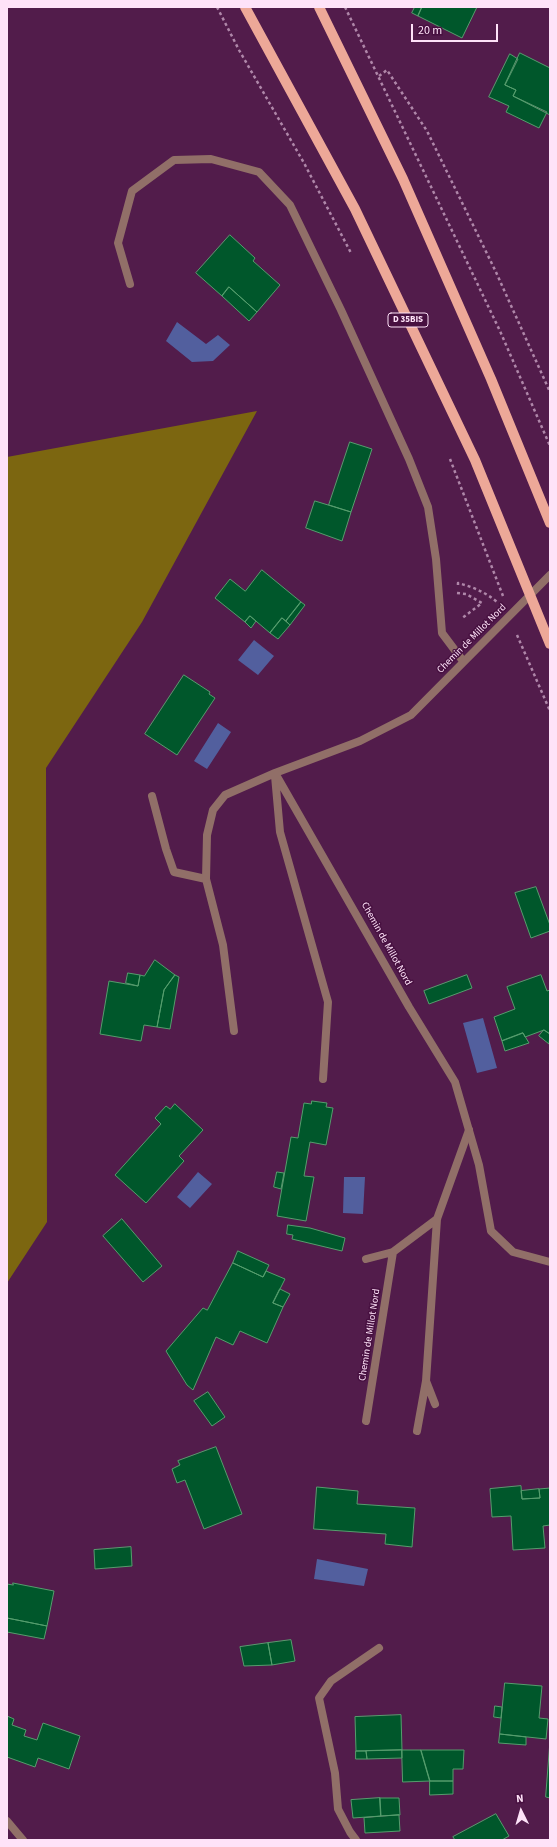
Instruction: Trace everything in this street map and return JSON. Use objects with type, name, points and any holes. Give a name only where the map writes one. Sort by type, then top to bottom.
[{"type":"main road","name":"D 35BIS","points":[[245,7],[362,223],[475,460],[550,644]]},
{"type":"main road","points":[[319,7],[409,193],[492,379],[550,523]]},
{"type":"street","points":[[130,284],[118,243],[132,191],[174,160],[211,159],[259,172],[290,205],[341,310],[409,459],[428,507],[436,559],[442,633],[463,661]]},
{"type":"street","name":"Chemin de Millot Nord","points":[[234,1031],[223,946],[206,879],[207,835],[213,810],[225,795],[275,773],[360,741],[411,715],[550,575]]},
{"type":"street","points":[[275,773],[280,832],[328,1002],[323,1079]]},
{"type":"street","name":"Chemin de Millot Nord","points":[[275,773],[409,1007],[455,1082],[479,1165],[492,1231],[513,1252],[550,1262]]},
{"type":"street","points":[[152,796],[166,849],[174,872],[206,879]]},
{"type":"street","points":[[417,1431],[426,1380],[437,1219],[469,1130]]},
{"type":"street","points":[[366,1259],[393,1252],[437,1219]]},
{"type":"street","name":"Chemin de Millot Nord","points":[[366,1421],[393,1252]]},
{"type":"street","points":[[426,1380],[435,1404]]},
{"type":"street","points":[[356,1840],[338,1809],[335,1773],[318,1698],[332,1681],[378,1648]]},
{"type":"street","points":[[7,1821],[23,1840]]},
{"type":"path","points":[[217,7],[239,50],[304,163],[354,258]]},
{"type":"path","points":[[345,7],[500,331],[550,446]]},
{"type":"path","points":[[378,76],[387,70],[426,131],[495,270],[550,392]]},
{"type":"path","points":[[447,453],[504,597]]},
{"type":"path","points":[[442,633],[482,603],[466,594],[457,593],[458,583],[484,592],[500,604]]},
{"type":"path","points":[[516,632],[550,711]]},
{"type":"shaded area","points":[[257,411],[142,622],[46,768],[47,1222],[7,1283],[7,457]]},
{"type":"water","points":[[177,322],[206,344],[218,335],[230,345],[213,361],[192,362],[166,341]]},
{"type":"water","points":[[254,640],[274,656],[258,675],[238,660]]},
{"type":"water","points":[[218,723],[231,732],[207,769],[194,761]]},
{"type":"water","points":[[483,1018],[497,1068],[477,1073],[463,1023]]},
{"type":"water","points":[[198,1172],[212,1184],[190,1208],[177,1197]]},
{"type":"water","points":[[344,1177],[365,1177],[363,1214],[343,1213]]},
{"type":"water","points":[[317,1559],[368,1569],[364,1586],[314,1579]]},
{"type":"building","points":[[415,7],[422,7],[418,16],[412,13]]},
{"type":"building","points":[[422,7],[477,7],[462,38],[418,16]]},
{"type":"building","points":[[520,53],[550,68],[550,115],[513,96],[516,90],[505,85]]},
{"type":"building","points":[[510,54],[518,59],[505,85],[516,90],[513,96],[547,112],[539,128],[506,112],[509,106],[489,97]]},
{"type":"building","points":[[230,235],[255,258],[253,261],[280,285],[257,312],[229,287],[222,296],[196,273]]},
{"type":"building","points":[[229,287],[257,312],[249,321],[222,296]]},
{"type":"building","points":[[350,442],[372,449],[351,512],[329,505]]},
{"type":"building","points":[[315,501],[351,512],[342,541],[306,528]]},
{"type":"building","points":[[262,570],[301,602],[286,621],[282,618],[270,633],[250,616],[245,622],[215,598],[230,579],[245,591]]},
{"type":"building","points":[[301,602],[305,605],[290,625],[286,621]]},
{"type":"building","points":[[250,616],[256,621],[251,628],[245,622]]},
{"type":"building","points":[[282,618],[290,625],[278,639],[270,633]]},
{"type":"building","points":[[184,675],[210,692],[209,694],[215,698],[177,755],[145,734]]},
{"type":"building","points":[[536,887],[550,925],[550,931],[531,938],[515,893]]},
{"type":"building","points":[[155,960],[175,975],[164,990],[157,1027],[144,1025],[141,1041],[100,1034],[109,981],[138,986],[140,975],[144,976]]},
{"type":"building","points":[[128,973],[140,975],[138,986],[126,983]]},
{"type":"building","points":[[175,975],[179,977],[170,1029],[157,1027],[164,990]]},
{"type":"building","points":[[467,975],[472,988],[429,1004],[424,991]]},
{"type":"building","points":[[541,975],[547,991],[550,990],[550,1034],[544,1030],[525,1037],[523,1033],[502,1041],[494,1017],[515,1009],[507,987]]},
{"type":"building","points":[[544,1030],[550,1034],[549,1044],[539,1036]]},
{"type":"building","points":[[523,1033],[529,1043],[505,1051],[502,1041]]},
{"type":"building","points":[[312,1101],[327,1103],[326,1107],[333,1108],[326,1145],[310,1142],[304,1176],[314,1177],[306,1221],[277,1216],[291,1137],[298,1138],[304,1103],[311,1104]]},
{"type":"building","points":[[175,1104],[203,1130],[179,1156],[184,1161],[146,1203],[115,1175],[161,1124],[155,1118],[166,1106],[170,1109]]},
{"type":"building","points":[[277,1172],[284,1173],[281,1189],[274,1187]]},
{"type":"building","points":[[122,1219],[162,1266],[143,1282],[103,1236]]},
{"type":"building","points":[[288,1225],[310,1228],[345,1238],[342,1251],[292,1239],[293,1235],[287,1234]]},
{"type":"building","points":[[238,1251],[269,1265],[263,1277],[233,1263]]},
{"type":"building","points":[[233,1263],[263,1277],[266,1271],[285,1279],[273,1303],[283,1307],[267,1343],[240,1331],[233,1345],[216,1337],[193,1390],[187,1385],[166,1351],[203,1308],[207,1310]]},
{"type":"building","points":[[280,1289],[290,1294],[283,1307],[273,1303]]},
{"type":"building","points":[[208,1392],[225,1417],[212,1426],[194,1401]]},
{"type":"building","points":[[216,1447],[242,1514],[204,1529],[185,1480],[177,1483],[172,1469],[180,1465],[178,1461]]},
{"type":"building","points":[[521,1486],[522,1499],[540,1498],[539,1489],[550,1488],[550,1525],[543,1526],[545,1548],[513,1550],[511,1516],[492,1517],[490,1489]]},
{"type":"building","points":[[317,1487],[358,1491],[357,1504],[415,1508],[412,1547],[385,1544],[386,1534],[314,1529]]},
{"type":"building","points":[[539,1489],[540,1498],[522,1499],[521,1491]]},
{"type":"building","points":[[131,1547],[132,1566],[95,1569],[94,1550]]},
{"type":"building","points":[[13,1583],[54,1591],[47,1626],[7,1618],[7,1584],[13,1585]]},
{"type":"building","points":[[7,1618],[47,1626],[44,1639],[7,1632]]},
{"type":"building","points":[[291,1640],[295,1661],[272,1665],[268,1643]]},
{"type":"building","points":[[268,1643],[272,1665],[244,1666],[240,1647]]},
{"type":"building","points":[[505,1683],[542,1686],[539,1718],[548,1719],[546,1739],[500,1734]]},
{"type":"building","points":[[495,1706],[502,1707],[501,1718],[494,1717]]},
{"type":"building","points":[[401,1715],[402,1750],[356,1751],[355,1717]]},
{"type":"building","points":[[7,1716],[14,1719],[12,1725],[26,1730],[24,1736],[37,1740],[43,1723],[80,1736],[69,1769],[38,1758],[35,1767],[7,1757]]},
{"type":"building","points":[[500,1734],[526,1737],[526,1745],[499,1743]]},
{"type":"building","points":[[550,1741],[550,1798],[546,1797]]},
{"type":"building","points":[[402,1750],[421,1750],[430,1781],[403,1782]]},
{"type":"building","points":[[402,1750],[402,1758],[367,1759],[366,1751]]},
{"type":"building","points":[[421,1750],[464,1750],[463,1769],[453,1769],[453,1781],[430,1781]]},
{"type":"building","points":[[356,1751],[366,1751],[367,1759],[356,1759]]},
{"type":"building","points":[[430,1781],[453,1781],[453,1794],[430,1795]]},
{"type":"building","points":[[380,1798],[399,1798],[400,1815],[381,1816]]},
{"type":"building","points":[[380,1798],[381,1816],[353,1818],[351,1800]]},
{"type":"building","points":[[496,1814],[509,1836],[502,1840],[455,1840],[453,1837]]},
{"type":"building","points":[[399,1815],[400,1831],[365,1833],[364,1818]]}]
